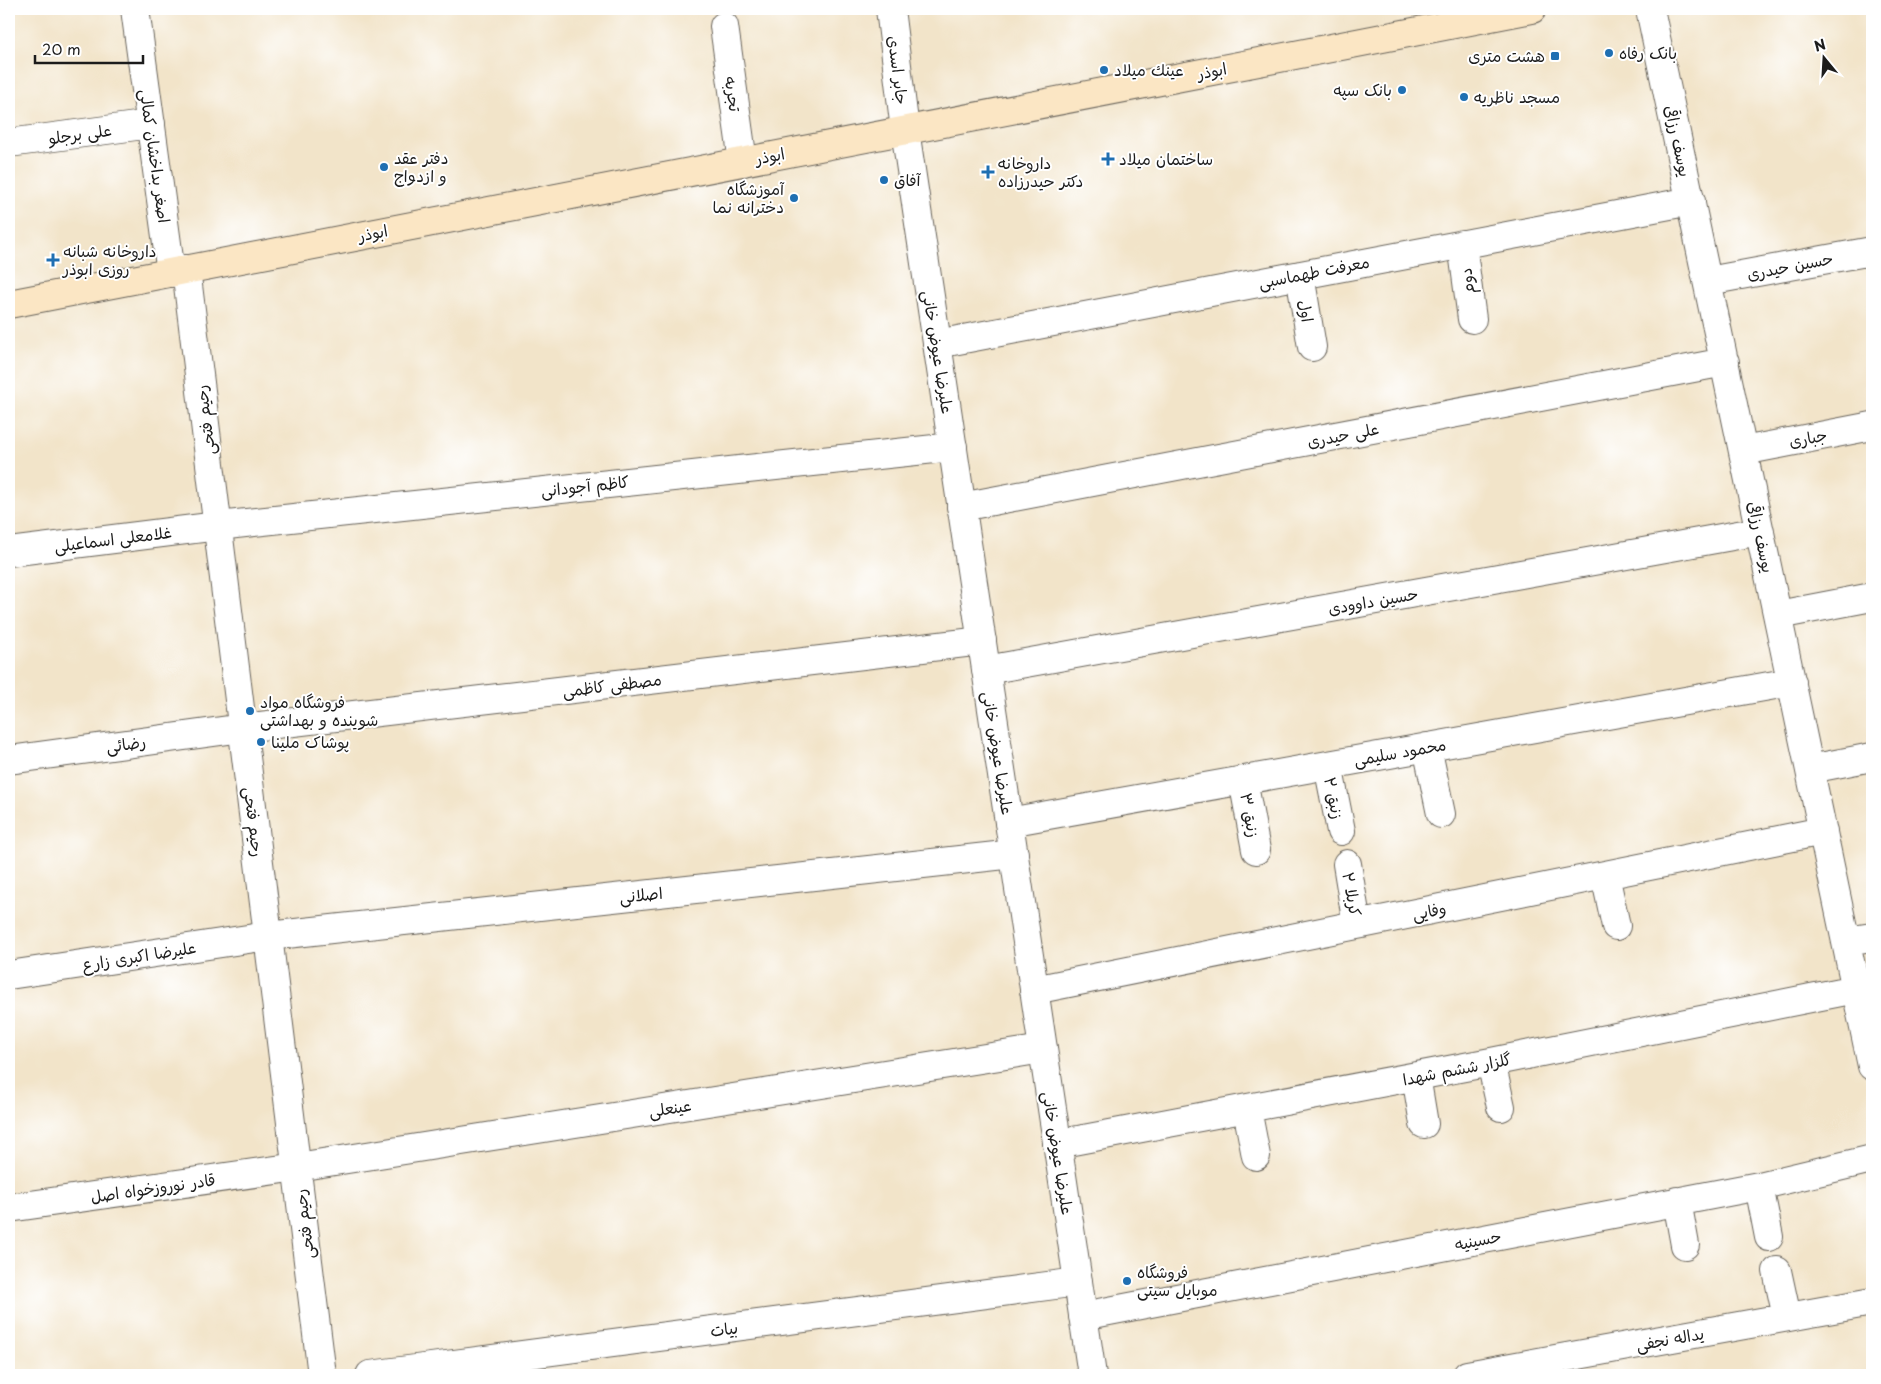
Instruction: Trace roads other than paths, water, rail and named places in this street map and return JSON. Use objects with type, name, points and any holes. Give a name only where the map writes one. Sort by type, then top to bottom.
[{"type":"main road","name":"ابوذر","points":[[9,304],[1532,9]]},
{"type":"street","name":"اصغر بداخشان کمالی","points":[[135,9],[151,124],[179,271]]},
{"type":"street","name":"جابر اسدی","points":[[890,9],[905,130]]},
{"type":"street","name":"یوسف رزاقی","points":[[1650,9],[1823,831],[1859,939],[1856,989],[1872,1066]]},
{"type":"street","name":"تجربه","points":[[724,26],[743,162]]},
{"type":"street","name":"علی برجلو","points":[[9,143],[151,124]]},
{"type":"street","name":"علیرضا عیوض خانی","points":[[905,130],[1092,1375]]},
{"type":"street","name":"معرفت طهماسبی","points":[[937,344],[1691,201]]},
{"type":"street","name":"دوم","points":[[1462,244],[1472,319]]},
{"type":"street","name":"حسین حیدری","points":[[1708,281],[1872,251]]},
{"type":"street","name":"رحیم فتحی","points":[[179,271],[218,526],[322,1375]]},
{"type":"street","name":"اول","points":[[1300,275],[1312,347]]},
{"type":"street","name":"علی حیدری","points":[[961,507],[1725,362]]},
{"type":"street","name":"جباری","points":[[1743,451],[1872,426]]},
{"type":"street","name":"کاظم آجودانی","points":[[218,526],[952,447]]},
{"type":"street","name":"غلامعلی اسماعیلی","points":[[9,552],[218,526]]},
{"type":"street","name":"حسین داوودی","points":[[986,670],[1760,531]]},
{"type":"street","points":[[1778,616],[1872,597]]},
{"type":"street","name":"مصطفی کاظمی","points":[[243,728],[982,641]]},
{"type":"street","name":"محمود سلیمی","points":[[1009,822],[1792,682]]},
{"type":"street","name":"رضائی","points":[[9,760],[243,728]]},
{"type":"street","points":[[1428,747],[1441,814]]},
{"type":"street","points":[[1810,769],[1872,757]]},
{"type":"street","name":"زنبق ۲","points":[[1328,765],[1341,831]]},
{"type":"street","name":"زنبق ۳","points":[[1243,780],[1256,850]]},
{"type":"street","name":"وفایی","points":[[1034,990],[1823,831]]},
{"type":"street","name":"اصلانی","points":[[268,936],[1014,854]]},
{"type":"street","name":"کربلا ۲","points":[[1347,864],[1357,925]]},
{"type":"street","points":[[1605,875],[1616,926]]},
{"type":"street","name":"علیرضا اکبری زارع","points":[[9,975],[268,936]]},
{"type":"street","name":"گلزار ششم شهدا","points":[[1057,1144],[1491,1062],[1856,989]]},
{"type":"street","name":"عینعلی","points":[[297,1167],[1043,1049]]},
{"type":"street","points":[[1491,1062],[1501,1107]]},
{"type":"street","points":[[1416,1076],[1424,1124]]},
{"type":"street","points":[[1247,1109],[1256,1156]]},
{"type":"street","name":"حسینیه","points":[[1083,1316],[1759,1186],[1872,1159]]},
{"type":"street","name":"قادر نوروزخواه اصل","points":[[9,1208],[297,1167]]},
{"type":"street","points":[[1759,1186],[1769,1237]]},
{"type":"street","points":[[1677,1202],[1685,1244]]},
{"type":"street","points":[[1777,1271],[1787,1317]]},
{"type":"street","name":"بیات","points":[[370,1375],[1078,1282]]},
{"type":"street","name":"یداله نجفی","points":[[1468,1375],[1872,1302]]},
{"type":"place","name":"بانک رفاه","points":[[1609,53]]},
{"type":"place","name":"هشت متری","points":[[1555,56]]},
{"type":"place","name":"عينك ميلاد","points":[[1104,70]]},
{"type":"place","name":"بانک سپه","points":[[1402,90]]},
{"type":"place","name":"مسجد ناظریه","points":[[1464,97]]},
{"type":"place","name":"ساختمان میلاد","points":[[1108,159]]},
{"type":"place","name":"دفتر عقد و ازدواج","points":[[384,167]]},
{"type":"place","name":"داروخانه دکتر حیدرزاده","points":[[988,172]]},
{"type":"place","name":"آفاق","points":[[884,180]]},
{"type":"place","name":"آموزشگاه دخترانه نما","points":[[794,198]]},
{"type":"place","name":"داروخانه شبانه روزی ابوذر","points":[[53,260]]},
{"type":"place","name":"فروشگاه مواد شوینده و بهداشتی","points":[[250,711]]},
{"type":"place","name":"پوشاک ملینا","points":[[261,742]]},
{"type":"place","name":"فروشگاه موبایل سیتی","points":[[1127,1281]]}]
